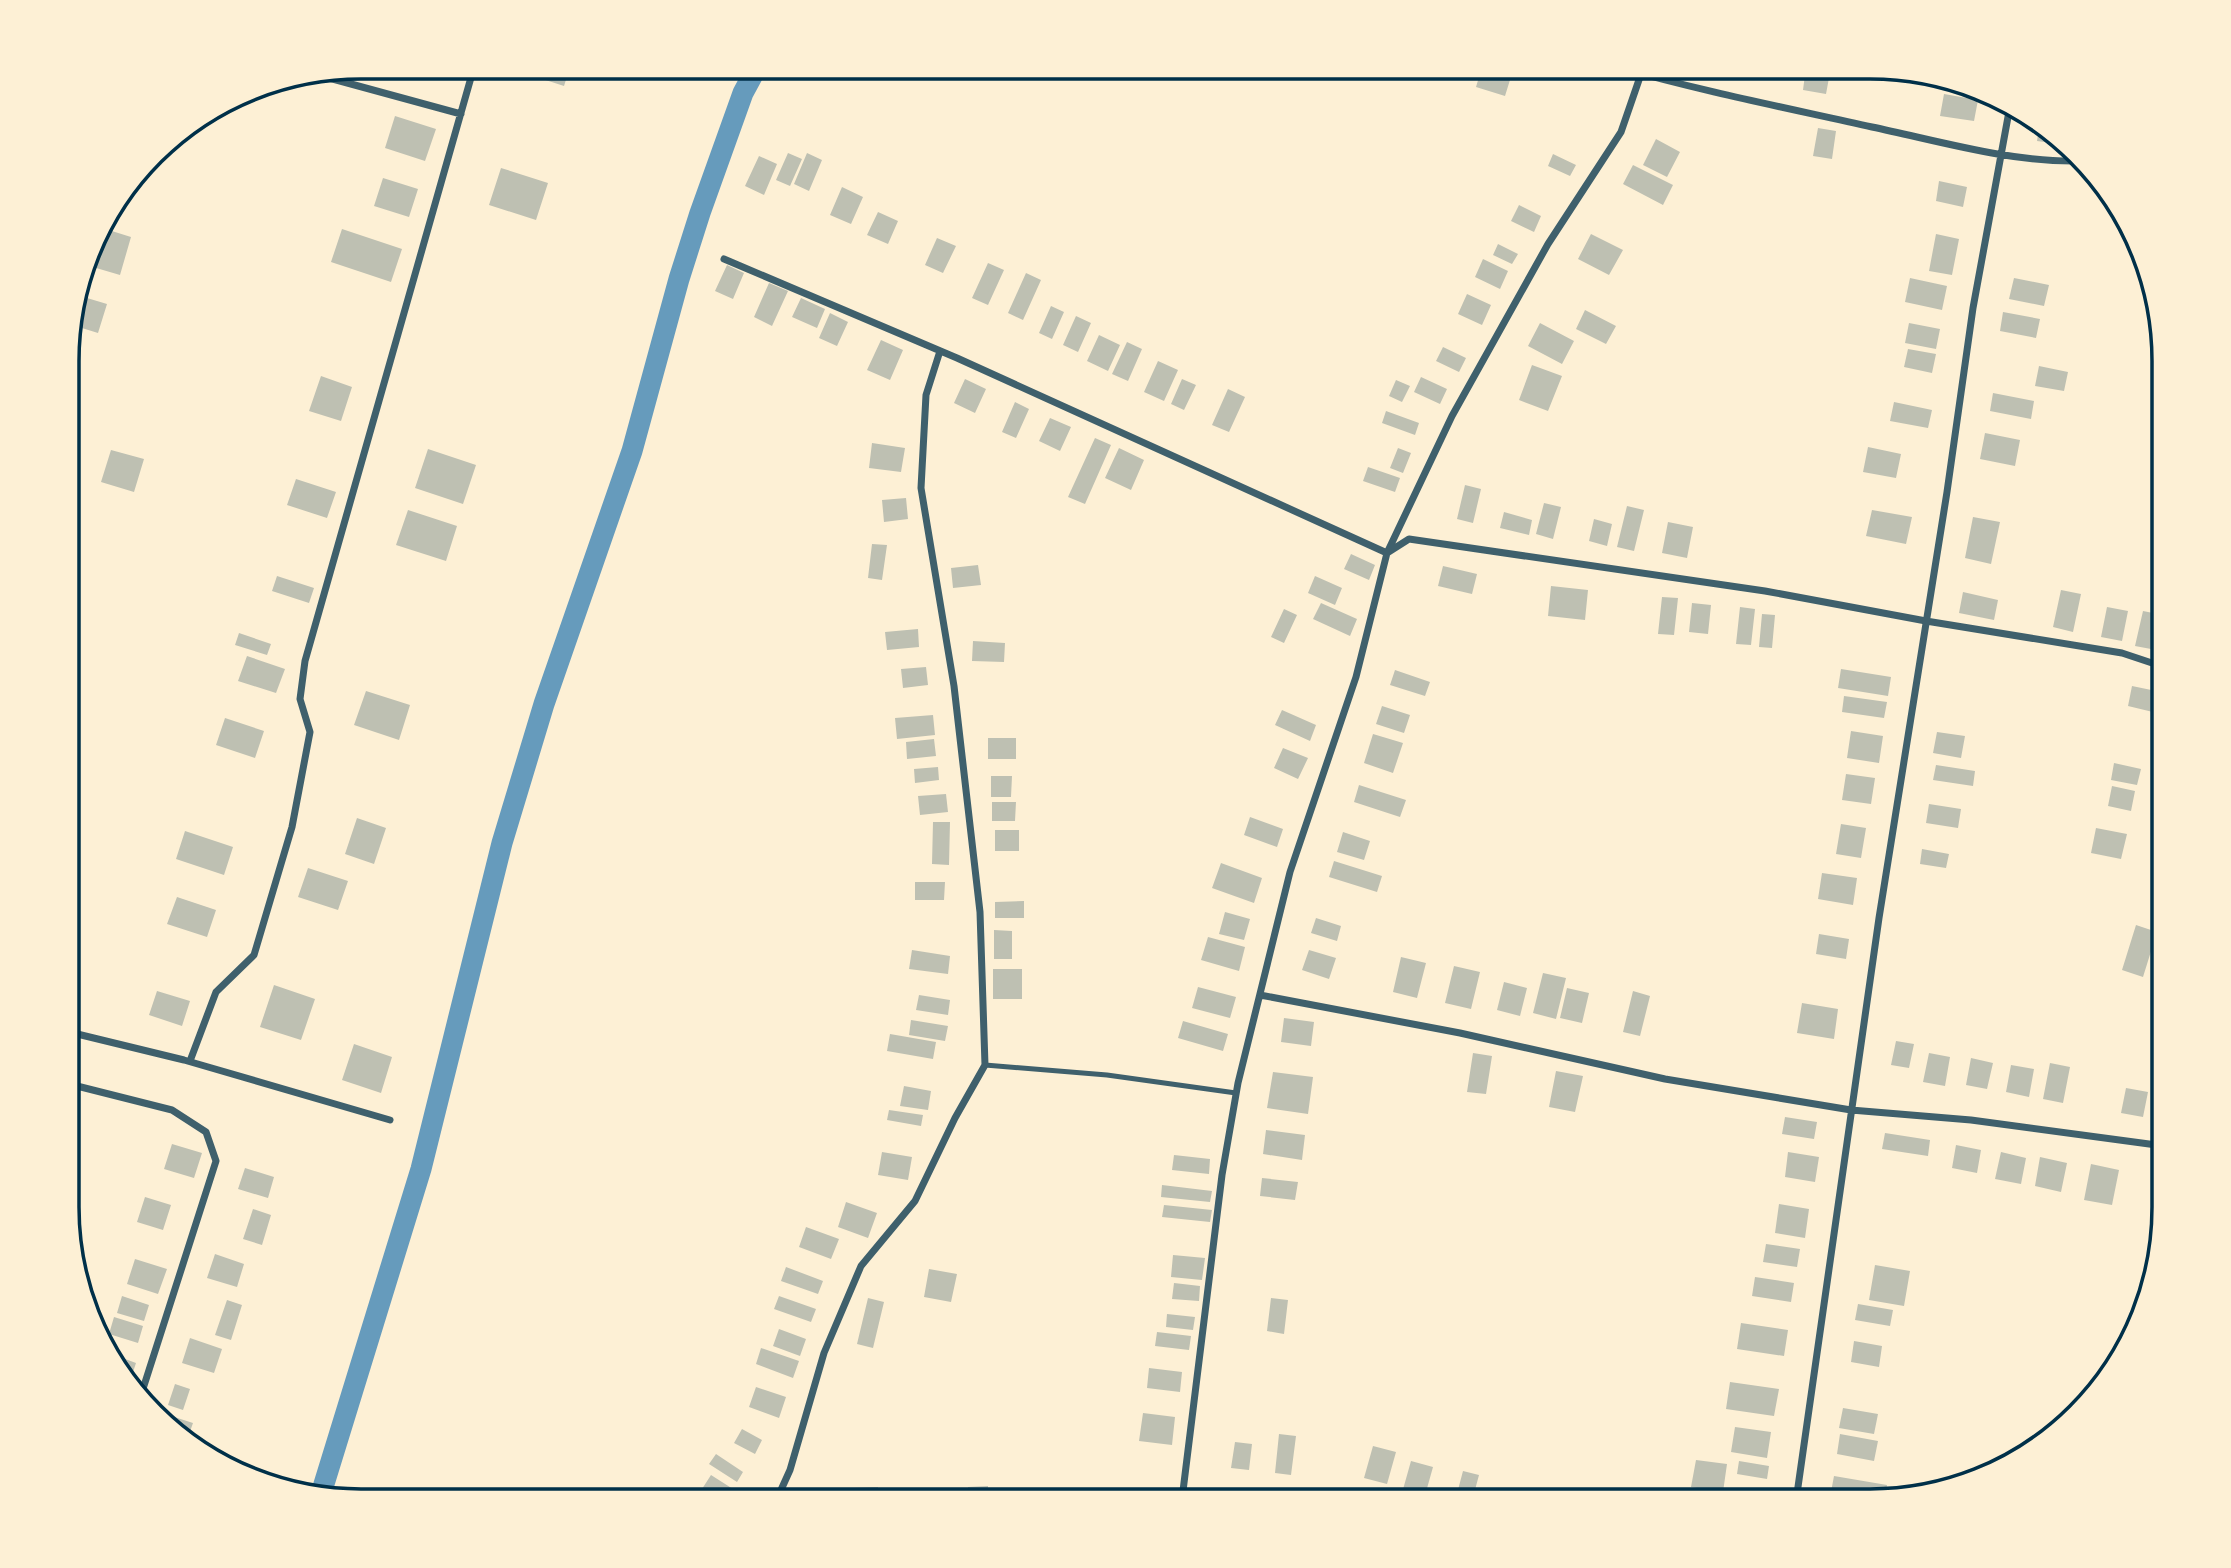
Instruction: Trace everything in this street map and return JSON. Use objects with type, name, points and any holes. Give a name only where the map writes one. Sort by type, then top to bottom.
[{"type":"street","points":[[190,1062],[216,992],[254,955],[288,840],[310,732],[300,699],[305,661],[470,79]]},
{"type":"street","points":[[1183,1489],[1222,1175],[1237,1093],[1290,872],[1356,677],[1387,553],[1452,416],[1548,244],[1621,132],[1639,79]]},
{"type":"street","points":[[1664,79],[2002,154],[2071,162]]},
{"type":"street","points":[[335,80],[461,114]]},
{"type":"street","points":[[1798,1489],[1851,1110],[1973,308],[2008,116]]},
{"type":"street","points":[[724,259],[940,351],[1387,553]]},
{"type":"street","points":[[781,1489],[790,1469],[824,1353],[861,1266],[915,1201],[955,1118],[985,1065],[980,912],[954,686],[921,488],[926,395],[940,351]]},
{"type":"street","points":[[1387,553],[1409,539],[1765,591],[2122,653],[2152,663]]},
{"type":"street","points":[[1260,995],[1460,1033],[1665,1079],[1851,1110],[1971,1120],[2152,1144]]},
{"type":"street","points":[[79,1034],[190,1062],[390,1120]]},
{"type":"street","points":[[79,1087],[172,1110],[206,1132],[216,1161],[144,1387]]},
{"type":"lane","points":[[985,1065],[1107,1075],[1237,1093]]},
{"type":"building","points":[[542,79],[566,79],[564,86]]},
{"type":"building","points":[[1478,79],[1510,79],[1505,96],[1476,87]]},
{"type":"building","points":[[1804,79],[1829,79],[1826,94],[1803,90]]},
{"type":"building","points":[[1944,94],[1978,100],[1974,121],[1940,116]]},
{"type":"building","points":[[395,116],[436,129],[425,161],[385,148]]},
{"type":"building","points":[[1818,128],[1836,131],[1832,159],[1813,156]]},
{"type":"building","points":[[2038,134],[2048,143],[2037,141]]},
{"type":"building","points":[[1656,139],[1680,152],[1667,177],[1643,165]]},
{"type":"building","points":[[788,153],[802,159],[790,186],[776,180]]},
{"type":"building","points":[[807,153],[822,160],[809,191],[794,184]]},
{"type":"building","points":[[1553,154],[1576,165],[1570,176],[1548,166]]},
{"type":"building","points":[[759,156],[777,164],[764,195],[745,186]]},
{"type":"building","points":[[1633,165],[1673,185],[1663,205],[1623,184]]},
{"type":"building","points":[[501,168],[548,183],[536,220],[489,205]]},
{"type":"building","points":[[383,178],[418,189],[409,217],[374,206]]},
{"type":"building","points":[[1939,181],[1967,187],[1963,207],[1936,201]]},
{"type":"building","points":[[842,187],[863,197],[851,224],[830,215]]},
{"type":"building","points":[[1519,205],[1541,216],[1534,232],[1511,221]]},
{"type":"building","points":[[878,212],[898,221],[888,244],[867,235]]},
{"type":"building","points":[[342,229],[402,249],[391,282],[331,262]]},
{"type":"building","points":[[111,231],[131,237],[120,275],[95,268]]},
{"type":"building","points":[[1591,234],[1623,250],[1609,275],[1578,259]]},
{"type":"building","points":[[1936,234],[1959,239],[1952,275],[1929,271]]},
{"type":"building","points":[[937,238],[956,246],[943,273],[925,265]]},
{"type":"building","points":[[1498,244],[1518,254],[1512,264],[1493,255]]},
{"type":"building","points":[[1483,259],[1508,271],[1500,289],[1475,277]]},
{"type":"building","points":[[988,263],[1004,270],[988,305],[972,298]]},
{"type":"building","points":[[727,265],[744,273],[733,299],[715,291]]},
{"type":"building","points":[[1026,273],[1041,280],[1023,320],[1008,313]]},
{"type":"building","points":[[1910,278],[1947,286],[1942,310],[1905,302]]},
{"type":"building","points":[[2014,278],[2049,285],[2044,306],[2009,299]]},
{"type":"building","points":[[769,283],[788,291],[772,326],[754,317]]},
{"type":"building","points":[[1467,294],[1491,305],[1482,325],[1458,314]]},
{"type":"building","points":[[86,298],[107,304],[98,333],[81,328]]},
{"type":"building","points":[[801,298],[825,309],[817,328],[792,317]]},
{"type":"building","points":[[1051,306],[1064,312],[1052,339],[1039,333]]},
{"type":"building","points":[[1585,310],[1616,326],[1606,344],[1576,329]]},
{"type":"building","points":[[2003,312],[2040,319],[2036,338],[2000,331]]},
{"type":"building","points":[[830,313],[848,322],[837,346],[819,338]]},
{"type":"building","points":[[1076,316],[1091,323],[1078,352],[1063,345]]},
{"type":"building","points":[[1540,323],[1574,341],[1562,364],[1528,346]]},
{"type":"building","points":[[1909,323],[1940,329],[1936,349],[1905,343]]},
{"type":"building","points":[[1099,335],[1120,345],[1108,371],[1087,361]]},
{"type":"building","points":[[881,340],[903,350],[890,380],[867,370]]},
{"type":"building","points":[[1127,342],[1142,349],[1128,381],[1112,374]]},
{"type":"building","points":[[1443,347],[1466,358],[1459,372],[1436,361]]},
{"type":"building","points":[[1908,349],[1936,354],[1932,373],[1904,367]]},
{"type":"building","points":[[1158,361],[1178,370],[1164,401],[1144,392]]},
{"type":"building","points":[[1532,365],[1562,376],[1548,411],[1519,400]]},
{"type":"building","points":[[2039,366],[2068,372],[2064,391],[2035,386]]},
{"type":"building","points":[[321,376],[352,387],[341,421],[309,411]]},
{"type":"building","points":[[1421,377],[1447,389],[1440,404],[1414,392]]},
{"type":"building","points":[[965,379],[986,389],[975,413],[954,403]]},
{"type":"building","points":[[1182,379],[1196,385],[1184,410],[1171,404]]},
{"type":"building","points":[[1396,380],[1410,386],[1402,402],[1389,396]]},
{"type":"building","points":[[1228,389],[1245,397],[1229,432],[1212,425]]},
{"type":"building","points":[[1993,393],[2034,401],[2031,419],[1990,411]]},
{"type":"building","points":[[1015,402],[1029,409],[1016,438],[1002,432]]},
{"type":"building","points":[[1894,402],[1932,410],[1928,428],[1890,421]]},
{"type":"building","points":[[1386,411],[1419,423],[1415,435],[1382,423]]},
{"type":"building","points":[[1050,418],[1071,427],[1060,451],[1039,441]]},
{"type":"building","points":[[1985,433],[2020,440],[2015,466],[1980,459]]},
{"type":"building","points":[[1095,438],[1111,445],[1085,504],[1068,497]]},
{"type":"building","points":[[872,443],[905,448],[901,472],[869,468]]},
{"type":"building","points":[[1868,447],[1901,454],[1896,478],[1863,472]]},
{"type":"building","points":[[1119,448],[1144,460],[1131,490],[1105,478]]},
{"type":"building","points":[[1398,448],[1411,453],[1403,473],[1390,468]]},
{"type":"building","points":[[428,449],[476,465],[463,504],[415,488]]},
{"type":"building","points":[[111,450],[144,459],[134,492],[101,482]]},
{"type":"building","points":[[1368,467],[1400,478],[1395,492],[1363,481]]},
{"type":"building","points":[[296,479],[336,492],[327,518],[287,505]]},
{"type":"building","points":[[1465,485],[1481,489],[1473,523],[1457,519]]},
{"type":"building","points":[[906,498],[908,519],[884,522],[882,500]]},
{"type":"building","points":[[1544,503],[1561,507],[1553,539],[1536,534]]},
{"type":"building","points":[[1627,506],[1644,510],[1634,551],[1617,547]]},
{"type":"building","points":[[408,510],[457,526],[446,561],[396,545]]},
{"type":"building","points":[[1872,510],[1912,517],[1906,544],[1866,536]]},
{"type":"building","points":[[1504,512],[1532,520],[1529,535],[1500,528]]},
{"type":"building","points":[[1973,517],[2000,522],[1991,564],[1965,558]]},
{"type":"building","points":[[1594,519],[1612,524],[1607,546],[1589,541]]},
{"type":"building","points":[[1668,522],[1693,527],[1687,558],[1662,553]]},
{"type":"building","points":[[872,544],[887,545],[882,580],[868,578]]},
{"type":"building","points":[[1351,554],[1375,565],[1369,580],[1344,569]]},
{"type":"building","points":[[978,565],[981,585],[953,588],[951,568]]},
{"type":"building","points":[[1443,566],[1477,574],[1472,594],[1438,586]]},
{"type":"building","points":[[277,576],[314,588],[309,603],[272,591]]},
{"type":"building","points":[[1315,576],[1342,588],[1335,605],[1308,593]]},
{"type":"building","points":[[1551,586],[1588,590],[1585,620],[1548,616]]},
{"type":"building","points":[[2061,590],[2081,594],[2073,632],[2053,627]]},
{"type":"building","points":[[1963,592],[1998,600],[1994,620],[1959,613]]},
{"type":"building","points":[[1662,597],[1678,598],[1674,635],[1658,634]]},
{"type":"building","points":[[1321,603],[1357,619],[1350,636],[1313,619]]},
{"type":"building","points":[[1692,603],[1711,605],[1708,634],[1689,632]]},
{"type":"building","points":[[1740,607],[1755,609],[1751,645],[1736,644]]},
{"type":"building","points":[[2107,607],[2128,611],[2122,641],[2101,637]]},
{"type":"building","points":[[1284,609],[1297,615],[1284,643],[1271,637]]},
{"type":"building","points":[[2143,611],[2152,613],[2151,649],[2135,646]]},
{"type":"building","points":[[1762,614],[1775,615],[1772,648],[1759,647]]},
{"type":"building","points":[[918,629],[919,647],[887,650],[885,632]]},
{"type":"building","points":[[239,633],[271,644],[267,655],[235,645]]},
{"type":"building","points":[[973,641],[1005,643],[1004,662],[972,661]]},
{"type":"building","points":[[247,656],[285,669],[276,693],[238,681]]},
{"type":"building","points":[[926,667],[928,685],[903,688],[901,669]]},
{"type":"building","points":[[1841,669],[1891,677],[1888,696],[1838,688]]},
{"type":"building","points":[[1395,670],[1430,682],[1425,696],[1390,685]]},
{"type":"building","points":[[2132,686],[2152,690],[2152,712],[2128,706]]},
{"type":"building","points":[[366,691],[410,705],[399,740],[354,725]]},
{"type":"building","points":[[1844,696],[1887,702],[1884,718],[1842,712]]},
{"type":"building","points":[[1382,706],[1410,715],[1404,733],[1376,724]]},
{"type":"building","points":[[1282,710],[1316,725],[1310,741],[1275,725]]},
{"type":"building","points":[[933,715],[935,735],[897,739],[895,718]]},
{"type":"building","points":[[225,718],[264,731],[255,758],[216,745]]},
{"type":"building","points":[[1851,731],[1883,736],[1879,763],[1847,758]]},
{"type":"building","points":[[1937,732],[1965,736],[1961,758],[1933,753]]},
{"type":"building","points":[[1373,734],[1403,743],[1393,773],[1364,763]]},
{"type":"building","points":[[988,738],[1016,738],[1016,759],[988,759]]},
{"type":"building","points":[[934,739],[936,756],[907,759],[906,742]]},
{"type":"building","points":[[1283,748],[1308,758],[1298,779],[1274,768]]},
{"type":"building","points":[[2114,763],[2141,769],[2137,785],[2111,780]]},
{"type":"building","points":[[1936,765],[1975,771],[1973,786],[1933,780]]},
{"type":"building","points":[[938,767],[939,780],[915,783],[914,769]]},
{"type":"building","points":[[1846,774],[1875,778],[1871,804],[1842,800]]},
{"type":"building","points":[[991,776],[1012,776],[1011,797],[991,797]]},
{"type":"building","points":[[1359,785],[1406,800],[1400,817],[1354,802]]},
{"type":"building","points":[[2112,786],[2135,791],[2131,811],[2108,806]]},
{"type":"building","points":[[946,794],[948,812],[920,815],[918,796]]},
{"type":"building","points":[[992,802],[1016,802],[1015,821],[992,821]]},
{"type":"building","points":[[1929,804],[1961,809],[1958,828],[1926,823]]},
{"type":"building","points":[[1250,817],[1283,829],[1277,847],[1244,835]]},
{"type":"building","points":[[357,818],[386,828],[374,864],[345,854]]},
{"type":"building","points":[[933,822],[950,822],[949,865],[932,864]]},
{"type":"building","points":[[1841,824],[1866,828],[1861,858],[1836,854]]},
{"type":"building","points":[[2096,828],[2127,834],[2121,859],[2091,853]]},
{"type":"building","points":[[995,830],[1019,830],[1019,851],[995,851]]},
{"type":"building","points":[[185,831],[233,847],[224,875],[176,859]]},
{"type":"building","points":[[1343,832],[1370,841],[1364,860],[1337,852]]},
{"type":"building","points":[[1922,849],[1949,854],[1946,868],[1920,864]]},
{"type":"building","points":[[1334,861],[1382,876],[1377,892],[1329,877]]},
{"type":"building","points":[[1221,863],[1262,878],[1254,903],[1212,888]]},
{"type":"building","points":[[308,868],[348,881],[338,910],[298,897]]},
{"type":"building","points":[[1822,873],[1857,878],[1853,905],[1818,899]]},
{"type":"building","points":[[915,882],[945,882],[944,900],[915,900]]},
{"type":"building","points":[[177,897],[216,910],[207,937],[167,924]]},
{"type":"building","points":[[1024,901],[1024,918],[995,918],[995,902]]},
{"type":"building","points":[[1225,912],[1250,919],[1244,940],[1219,934]]},
{"type":"building","points":[[1316,918],[1341,926],[1337,941],[1311,933]]},
{"type":"building","points":[[2136,925],[2152,930],[2152,948],[2143,977],[2122,970]]},
{"type":"building","points":[[994,930],[1012,931],[1012,959],[994,959]]},
{"type":"building","points":[[1819,934],[1849,939],[1846,959],[1816,954]]},
{"type":"building","points":[[1208,937],[1245,947],[1239,971],[1201,960]]},
{"type":"building","points":[[912,950],[950,956],[948,974],[909,969]]},
{"type":"building","points":[[1309,950],[1336,958],[1329,979],[1302,970]]},
{"type":"building","points":[[1401,957],[1426,963],[1417,998],[1393,992]]},
{"type":"building","points":[[1454,966],[1480,972],[1471,1009],[1445,1003]]},
{"type":"building","points":[[993,969],[1022,969],[1022,999],[993,999]]},
{"type":"building","points":[[1543,973],[1566,978],[1556,1019],[1533,1013]]},
{"type":"building","points":[[1504,982],[1527,988],[1520,1016],[1497,1010]]},
{"type":"building","points":[[274,985],[315,999],[301,1040],[260,1027]]},
{"type":"building","points":[[1198,987],[1236,997],[1230,1018],[1192,1008]]},
{"type":"building","points":[[1567,988],[1589,993],[1582,1023],[1560,1018]]},
{"type":"building","points":[[157,991],[190,1001],[182,1026],[149,1015]]},
{"type":"building","points":[[1633,991],[1650,996],[1640,1036],[1623,1032]]},
{"type":"building","points":[[919,995],[950,1000],[948,1015],[916,1010]]},
{"type":"building","points":[[1802,1003],[1838,1009],[1834,1039],[1797,1033]]},
{"type":"building","points":[[1284,1018],[1314,1022],[1311,1046],[1281,1042]]},
{"type":"building","points":[[911,1020],[948,1026],[945,1041],[909,1035]]},
{"type":"building","points":[[1183,1021],[1228,1034],[1223,1051],[1178,1038]]},
{"type":"building","points":[[890,1034],[936,1042],[933,1059],[887,1051]]},
{"type":"building","points":[[1896,1041],[1914,1044],[1909,1068],[1891,1065]]},
{"type":"building","points":[[354,1044],[392,1057],[381,1093],[342,1080]]},
{"type":"building","points":[[1473,1053],[1492,1056],[1486,1094],[1467,1092]]},
{"type":"building","points":[[1929,1053],[1950,1057],[1945,1086],[1923,1082]]},
{"type":"building","points":[[1971,1058],[1993,1063],[1987,1089],[1966,1085]]},
{"type":"building","points":[[2050,1063],[2070,1067],[2063,1103],[2043,1099]]},
{"type":"building","points":[[2011,1065],[2034,1069],[2029,1097],[2006,1092]]},
{"type":"building","points":[[1556,1071],[1583,1076],[1575,1112],[1549,1107]]},
{"type":"building","points":[[1273,1072],[1313,1077],[1308,1114],[1267,1108]]},
{"type":"building","points":[[904,1086],[931,1091],[928,1110],[900,1106]]},
{"type":"building","points":[[2126,1088],[2148,1092],[2143,1117],[2121,1113]]},
{"type":"building","points":[[889,1110],[923,1115],[921,1126],[887,1120]]},
{"type":"building","points":[[1785,1117],[1817,1122],[1814,1139],[1782,1134]]},
{"type":"building","points":[[1266,1130],[1305,1135],[1302,1160],[1263,1154]]},
{"type":"building","points":[[1885,1133],[1930,1140],[1928,1156],[1882,1149]]},
{"type":"building","points":[[172,1144],[202,1153],[194,1178],[164,1169]]},
{"type":"building","points":[[1956,1145],[1981,1150],[1977,1173],[1952,1168]]},
{"type":"building","points":[[882,1152],[912,1157],[908,1180],[878,1175]]},
{"type":"building","points":[[1788,1152],[1819,1157],[1815,1182],[1785,1177]]},
{"type":"building","points":[[2001,1152],[2026,1158],[2021,1184],[1995,1179]]},
{"type":"building","points":[[1174,1155],[1210,1159],[1209,1174],[1172,1170]]},
{"type":"building","points":[[2040,1157],[2067,1163],[2061,1192],[2035,1186]]},
{"type":"building","points":[[2091,1164],[2119,1170],[2112,1205],[2084,1200]]},
{"type":"building","points":[[245,1168],[274,1177],[268,1198],[238,1189]]},
{"type":"building","points":[[1262,1178],[1298,1182],[1295,1200],[1260,1196]]},
{"type":"building","points":[[1162,1185],[1212,1191],[1210,1202],[1161,1197]]},
{"type":"building","points":[[145,1197],[171,1205],[163,1230],[137,1222]]},
{"type":"building","points":[[846,1202],[877,1213],[868,1238],[838,1227]]},
{"type":"building","points":[[1779,1204],[1809,1209],[1805,1238],[1775,1233]]},
{"type":"building","points":[[1164,1205],[1212,1210],[1210,1222],[1162,1217]]},
{"type":"building","points":[[253,1209],[271,1215],[262,1245],[243,1239]]},
{"type":"building","points":[[806,1227],[839,1239],[831,1259],[799,1247]]},
{"type":"building","points":[[1766,1244],[1800,1249],[1797,1267],[1763,1262]]},
{"type":"building","points":[[215,1254],[244,1264],[237,1287],[207,1278]]},
{"type":"building","points":[[1173,1255],[1205,1258],[1202,1280],[1171,1277]]},
{"type":"building","points":[[135,1259],[167,1269],[158,1294],[127,1284]]},
{"type":"building","points":[[1875,1265],[1910,1271],[1904,1306],[1869,1300]]},
{"type":"building","points":[[786,1267],[823,1281],[818,1294],[781,1281]]},
{"type":"building","points":[[929,1269],[957,1274],[951,1302],[924,1297]]},
{"type":"building","points":[[1755,1277],[1794,1283],[1791,1302],[1752,1296]]},
{"type":"building","points":[[1174,1283],[1200,1286],[1199,1301],[1172,1299]]},
{"type":"building","points":[[122,1296],[149,1305],[144,1321],[117,1313]]},
{"type":"building","points":[[779,1296],[816,1309],[811,1322],[774,1309]]},
{"type":"building","points":[[868,1298],[884,1302],[873,1348],[857,1344]]},
{"type":"building","points":[[1271,1298],[1288,1300],[1284,1334],[1267,1331]]},
{"type":"building","points":[[227,1300],[242,1305],[231,1340],[215,1335]]},
{"type":"building","points":[[1858,1304],[1893,1310],[1890,1326],[1855,1320]]},
{"type":"building","points":[[1167,1314],[1195,1317],[1193,1330],[1166,1327]]},
{"type":"building","points":[[114,1317],[143,1326],[138,1343],[109,1334]]},
{"type":"building","points":[[1741,1323],[1788,1330],[1784,1356],[1737,1349]]},
{"type":"building","points":[[779,1329],[806,1339],[800,1356],[773,1346]]},
{"type":"building","points":[[1157,1332],[1191,1336],[1189,1350],[1155,1346]]},
{"type":"building","points":[[190,1338],[222,1349],[214,1373],[182,1363]]},
{"type":"building","points":[[1854,1341],[1882,1346],[1879,1367],[1851,1362]]},
{"type":"building","points":[[761,1348],[799,1361],[793,1378],[756,1364]]},
{"type":"building","points":[[123,1358],[136,1363],[133,1373]]},
{"type":"building","points":[[1149,1368],[1182,1372],[1180,1392],[1147,1388]]},
{"type":"building","points":[[1730,1382],[1779,1389],[1774,1416],[1726,1409]]},
{"type":"building","points":[[175,1384],[190,1389],[183,1410],[168,1405]]},
{"type":"building","points":[[756,1387],[786,1397],[779,1418],[749,1407]]},
{"type":"building","points":[[1843,1408],[1878,1414],[1874,1434],[1839,1428]]},
{"type":"building","points":[[1143,1413],[1175,1417],[1172,1445],[1139,1441]]},
{"type":"building","points":[[172,1416],[193,1423],[190,1432]]},
{"type":"building","points":[[1735,1427],[1771,1432],[1767,1458],[1731,1452]]},
{"type":"building","points":[[742,1429],[762,1440],[755,1454],[734,1443]]},
{"type":"building","points":[[1279,1434],[1296,1436],[1291,1475],[1275,1473]]},
{"type":"building","points":[[1840,1434],[1878,1441],[1874,1461],[1837,1454]]},
{"type":"building","points":[[1235,1442],[1252,1444],[1249,1470],[1231,1468]]},
{"type":"building","points":[[1373,1446],[1396,1452],[1387,1484],[1364,1478]]},
{"type":"building","points":[[716,1454],[743,1472],[737,1482],[709,1464]]},
{"type":"building","points":[[1696,1460],[1727,1464],[1723,1489],[1691,1487]]},
{"type":"building","points":[[1411,1461],[1433,1467],[1427,1489],[1403,1489]]},
{"type":"building","points":[[1739,1461],[1769,1466],[1767,1479],[1737,1474]]},
{"type":"building","points":[[1463,1471],[1479,1475],[1475,1489],[1458,1489]]},
{"type":"building","points":[[711,1475],[733,1489],[702,1489]]},
{"type":"building","points":[[1834,1476],[1887,1485],[1886,1489],[1832,1489]]},
{"type":"building","points":[[988,1486],[988,1489],[968,1489]]},
{"type":"building","points":[[878,1487],[878,1489],[854,1489]]},
{"type":"waterway","points":[[323,1487],[421,1169],[502,843],[544,704],[632,451],[700,213],[743,93],[751,79]]}]
